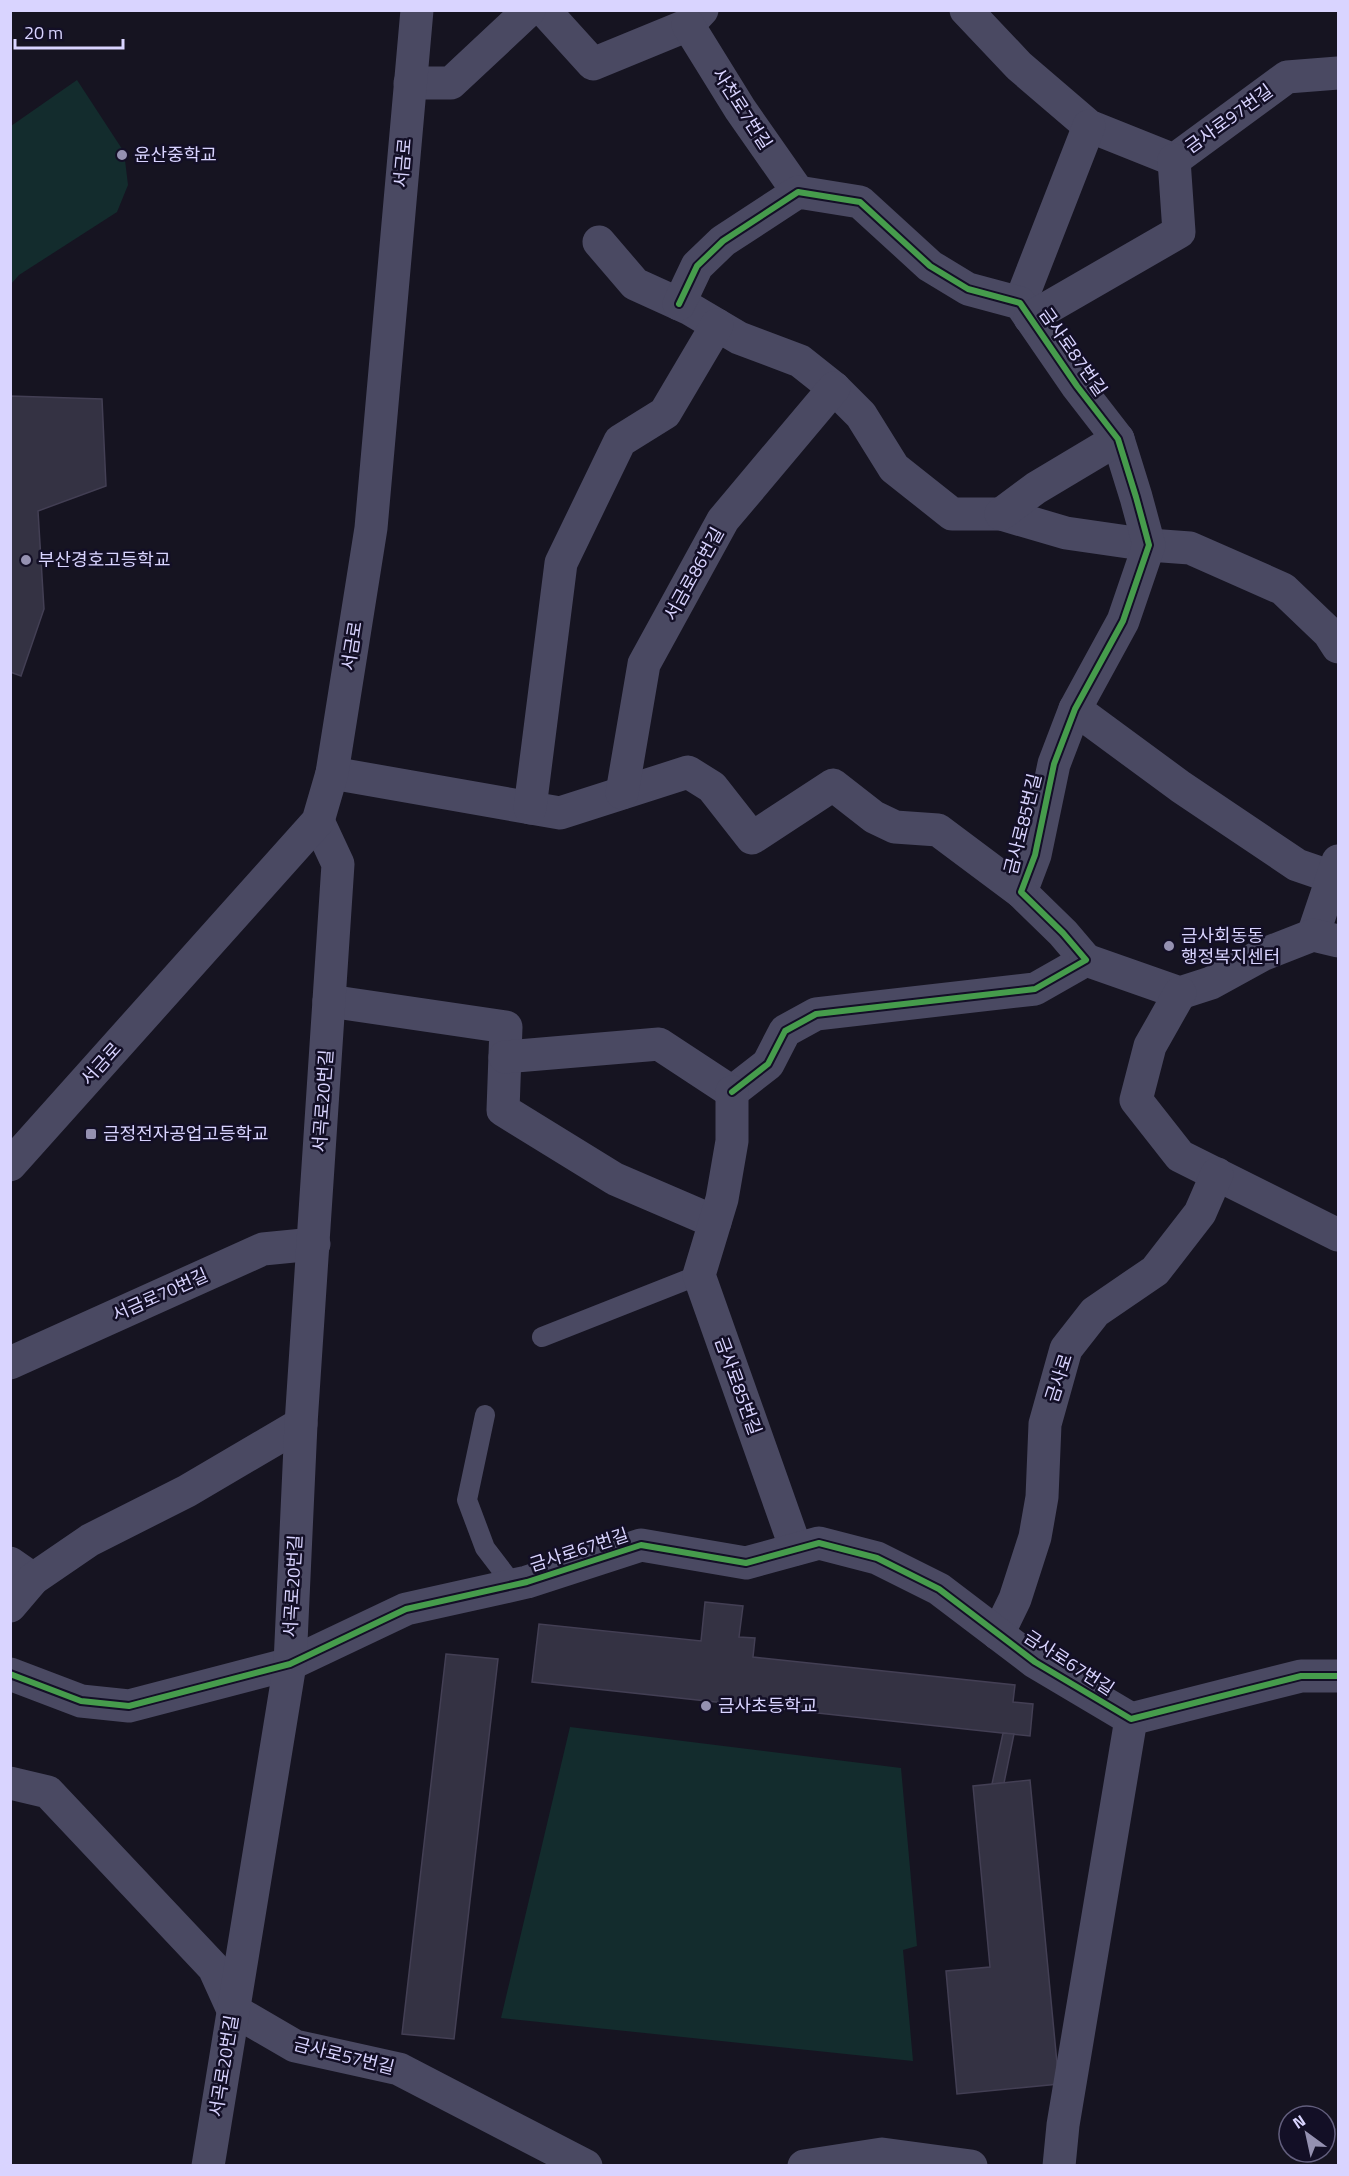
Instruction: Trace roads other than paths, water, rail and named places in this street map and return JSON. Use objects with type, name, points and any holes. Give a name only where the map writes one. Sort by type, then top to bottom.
[{"type":"street","name":"서금로","points":[[10,1165],[318,821],[332,773],[371,528],[417,10]]},
{"type":"street","points":[[410,83],[451,83],[529,10]]},
{"type":"street","name":"사천로7번길","points":[[544,10],[593,64],[695,18],[740,109],[798,192]]},
{"type":"street","name":"금사로97번길","points":[[966,10],[1019,66],[1089,126],[1174,160],[1287,77],[1338,73]]},
{"type":"street","points":[[1025,311],[1089,126]]},
{"type":"street","points":[[1025,311],[1179,232],[1174,160]]},
{"type":"street","points":[[679,304],[697,266],[717,247],[798,192]]},
{"type":"street","name":"금사로87번길","points":[[798,192],[860,202],[930,266],[968,288],[1025,311],[1077,386],[1118,439],[1149,545]]},
{"type":"street","points":[[599,242],[635,284],[679,304],[739,338],[800,361],[834,388],[861,415],[894,468],[952,514],[1000,514],[1066,533],[1149,545],[1190,548],[1283,589],[1329,633],[1338,648]]},
{"type":"street","points":[[530,808],[561,563],[620,441],[665,413],[717,325]]},
{"type":"street","name":"서금로86번길","points":[[622,793],[644,664],[723,520],[834,388]]},
{"type":"street","points":[[1000,514],[1036,488],[1118,439]]},
{"type":"street","name":"금사로85번길","points":[[1021,892],[1035,855],[1054,764],[1075,709],[1123,621],[1149,545]]},
{"type":"street","points":[[732,1092],[768,1064],[785,1031],[816,1014],[1035,989],[1086,960],[1180,993],[1211,983],[1262,955],[1326,938],[1335,869],[1297,865],[1181,787],[1075,709]]},
{"type":"street","name":"금사로85번길","points":[[622,793],[688,771],[712,787],[752,838],[833,785],[874,817],[895,827],[938,830],[1021,892],[1063,933],[1086,960]]},
{"type":"street","points":[[332,773],[560,813],[622,793]]},
{"type":"street","name":"서곡로20번길","points":[[208,2166],[290,1664],[301,1424],[338,864],[318,821]]},
{"type":"street","points":[[1180,993],[1150,1046],[1136,1100],[1180,1156],[1338,1235]]},
{"type":"street","points":[[329,1001],[506,1042],[659,1044],[732,1092]]},
{"type":"street","points":[[506,1042],[503,1110],[615,1179],[715,1222]]},
{"type":"street","points":[[699,1275],[722,1199],[732,1141],[732,1092]]},
{"type":"street","name":"금사로","points":[[999,1634],[1015,1599],[1035,1537],[1042,1497],[1045,1424],[1066,1350],[1095,1312],[1155,1271],[1200,1213],[1217,1174]]},
{"type":"street","name":"서금로70번길","points":[[10,1363],[263,1249],[314,1244]]},
{"type":"street","name":"금사로85번길","points":[[699,1275],[796,1549]]},
{"type":"street","points":[[10,1606],[22,1571],[187,1491],[301,1424]]},
{"type":"street","name":"금사로67번길","points":[[10,1674],[81,1701],[129,1706],[290,1664],[406,1609],[514,1586],[641,1545],[746,1563],[819,1543],[877,1558],[939,1589],[1035,1662],[1131,1719]]},
{"type":"street","points":[[1059,2166],[1063,2125],[1131,1719],[1301,1676],[1338,1676]]},
{"type":"street","points":[[10,1783],[48,1792],[214,1968],[233,2010]]},
{"type":"street","name":"금사로57번길","points":[[233,2010],[295,2046],[399,2069],[586,2166]]},
{"type":"street","points":[[804,2166],[882,2154],[971,2166]]},
{"type":"lane","points":[[542,1337],[699,1275]]},
{"type":"lane","name":"금사로67번길","points":[[485,1415],[467,1500],[485,1548],[514,1586]]},
{"type":"place","name":"윤산중학교","points":[[122,155]]},
{"type":"place","name":"부산경호고등학교","points":[[26,560]]},
{"type":"place","name":"금사회동동 행정복지센터","points":[[1169,946]]},
{"type":"place","name":"금정전자공업고등학교","points":[[91,1134]]},
{"type":"place","name":"금사초등학교","points":[[706,1706]]}]
